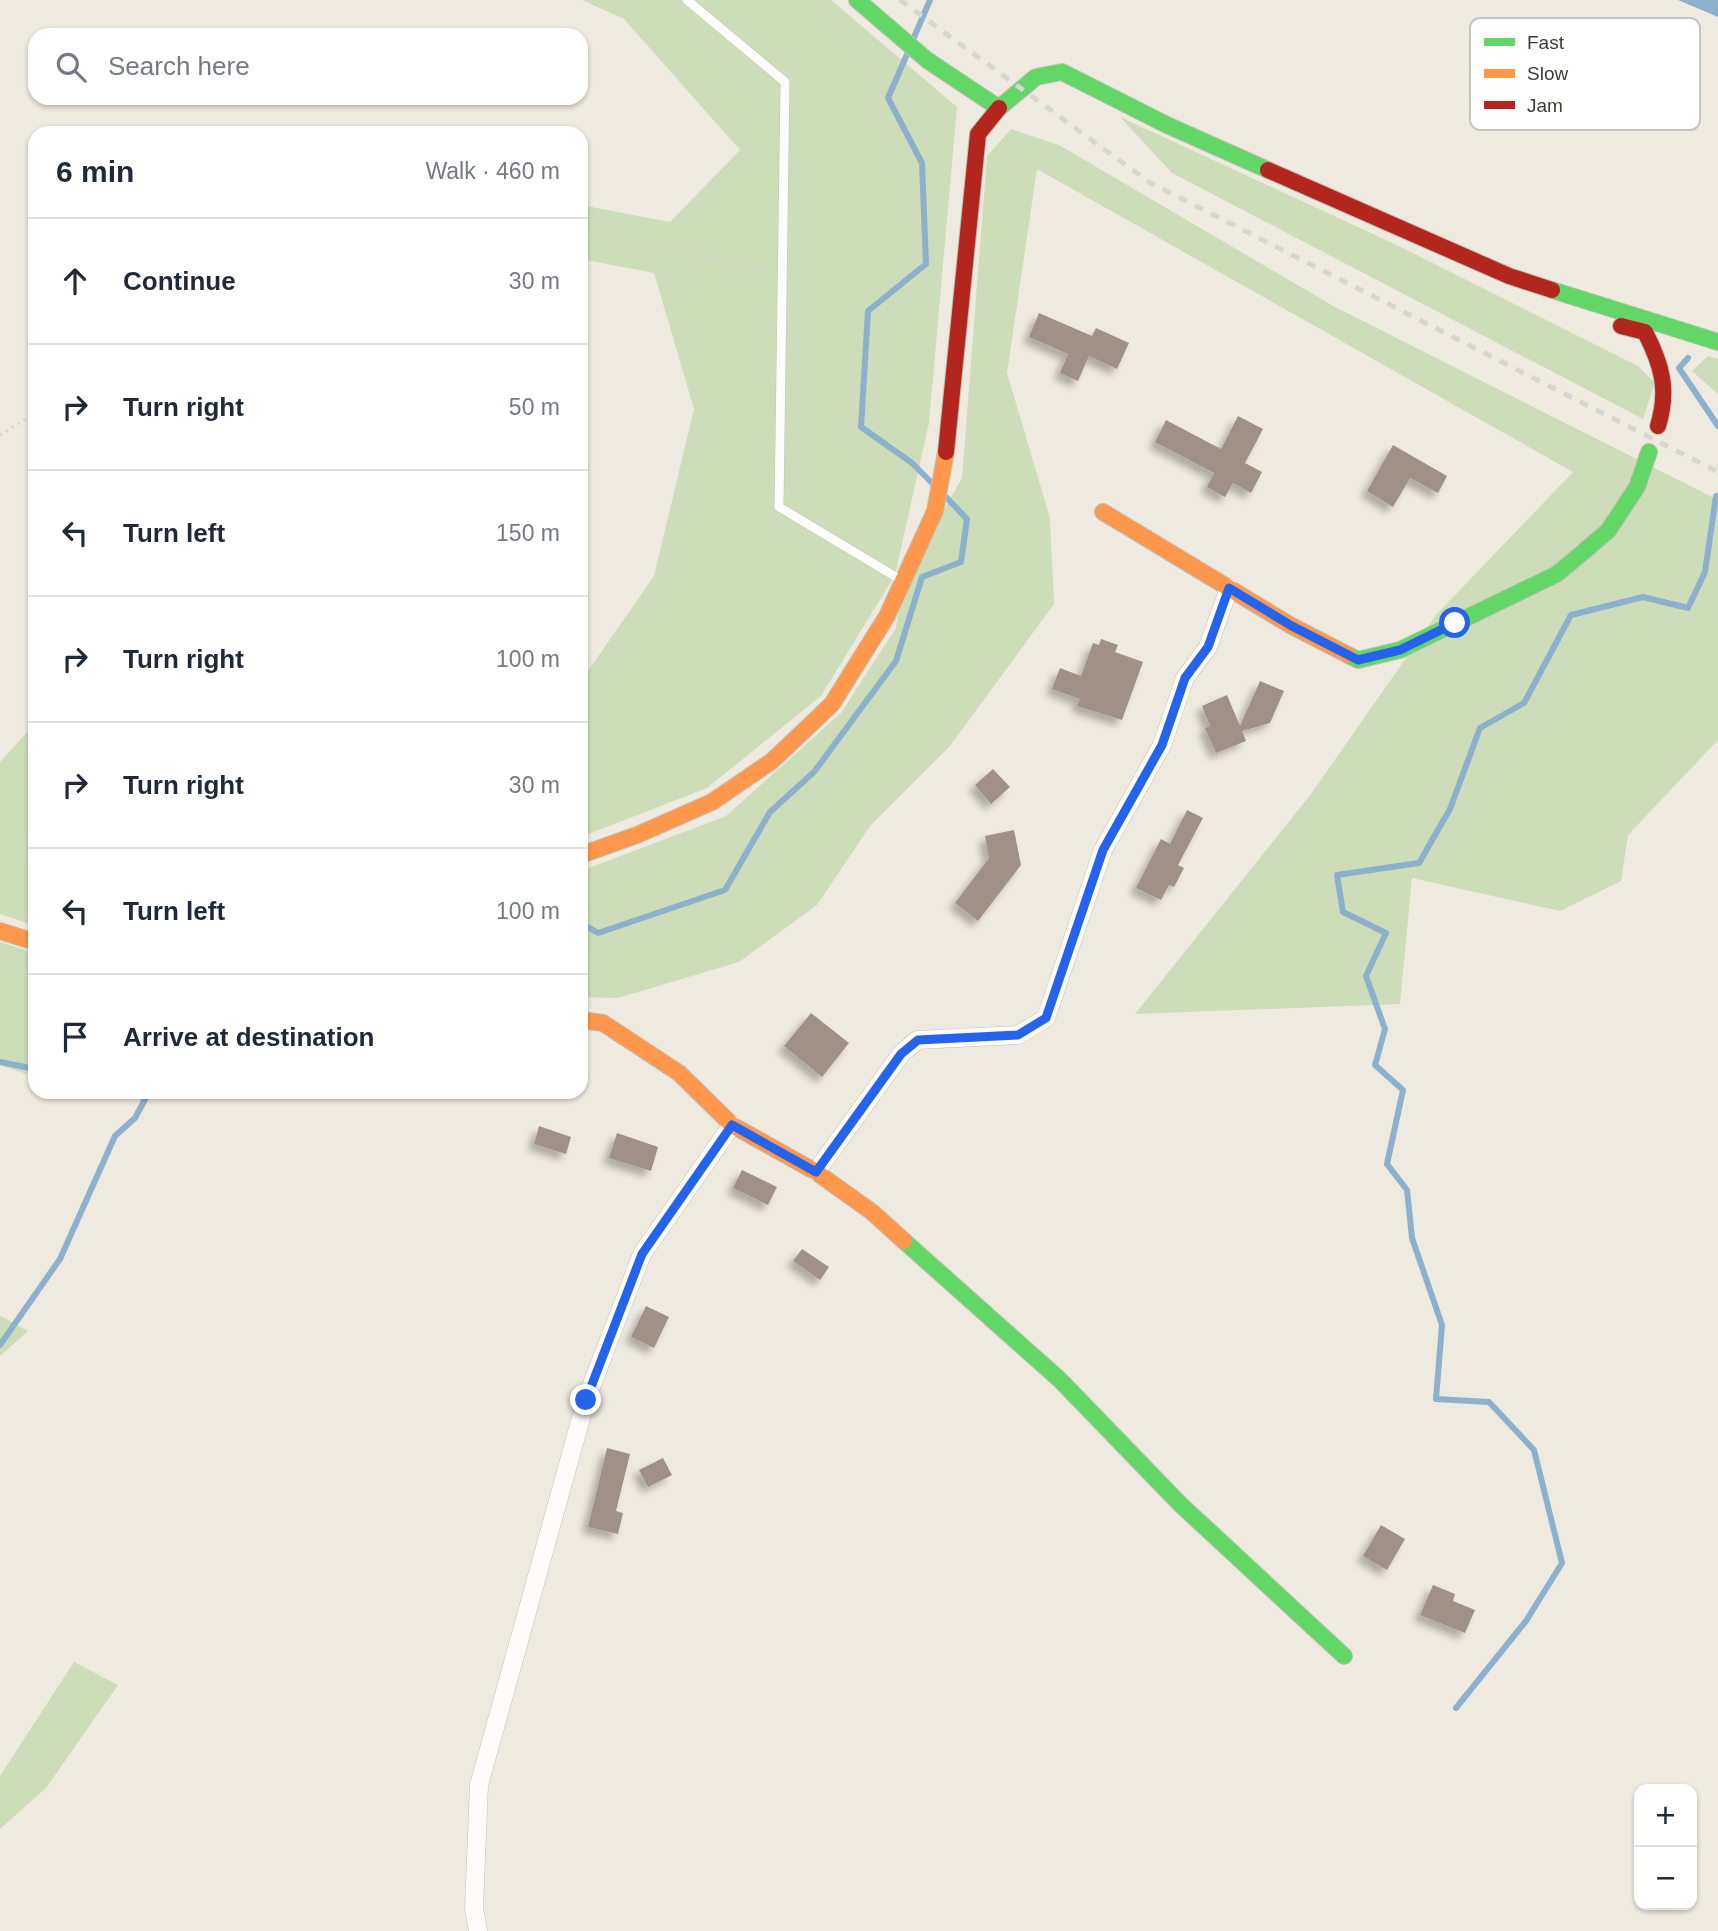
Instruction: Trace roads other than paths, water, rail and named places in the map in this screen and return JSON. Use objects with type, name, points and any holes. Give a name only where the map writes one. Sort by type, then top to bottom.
[{"type":"street","points":[[856,0],[928,60],[999,108]]},
{"type":"street","points":[[588,852],[637,835],[712,802],[772,761],[832,704],[887,617],[935,511],[944,467],[953,408],[978,134],[999,108],[1042,73],[1051,70],[1062,72],[1167,125],[1509,276],[1718,342]]},
{"type":"street","points":[[1570,295],[1596,319],[1646,332],[1665,369],[1663,410],[1658,426]]},
{"type":"street","points":[[1103,512],[1290,625],[1358,660],[1400,650],[1557,574],[1608,531],[1637,487],[1649,452]]},
{"type":"street","points":[[816,1172],[901,1054],[918,1040],[1018,1035],[1046,1018],[1103,850],[1162,745],[1185,678],[1208,647],[1229,588]]},
{"type":"street","points":[[0,930],[28,940]]},
{"type":"street","points":[[588,1021],[603,1023],[680,1073],[732,1125],[816,1172],[872,1212],[1060,1380],[1180,1504],[1344,1656]]},
{"type":"street","points":[[478,1931],[474,1908],[480,1785],[586,1400],[642,1254],[732,1125]]},
{"type":"lane","points":[[687,0],[785,82],[779,506],[903,581]]},
{"type":"water","points":[[1678,0],[1718,0],[1718,17]]},
{"type":"waterway","points":[[912,42],[930,0]]},
{"type":"waterway","points":[[908,52],[888,98],[922,163],[926,264],[868,311],[861,427],[912,463],[933,484]]},
{"type":"waterway","points":[[1688,358],[1679,368],[1718,426]]},
{"type":"waterway","points":[[1456,1708],[1526,1621],[1562,1563],[1534,1450],[1489,1402],[1436,1399],[1442,1325],[1412,1238],[1407,1190],[1387,1164],[1403,1090],[1375,1065],[1385,1029],[1366,976],[1386,933],[1343,912],[1337,875],[1419,863],[1450,809],[1480,728],[1524,703],[1571,615],[1643,597],[1688,608],[1705,572],[1716,496]]},
{"type":"waterway","points":[[588,927],[598,933],[725,890],[770,812],[814,772],[896,661],[922,577],[961,562],[967,519],[946,497]]},
{"type":"waterway","points":[[0,1062],[28,1068]]},
{"type":"waterway","points":[[0,1345],[60,1259],[115,1136],[135,1118],[145,1099]]},
{"type":"railway","points":[[900,0],[1149,182],[1718,472]]}]
